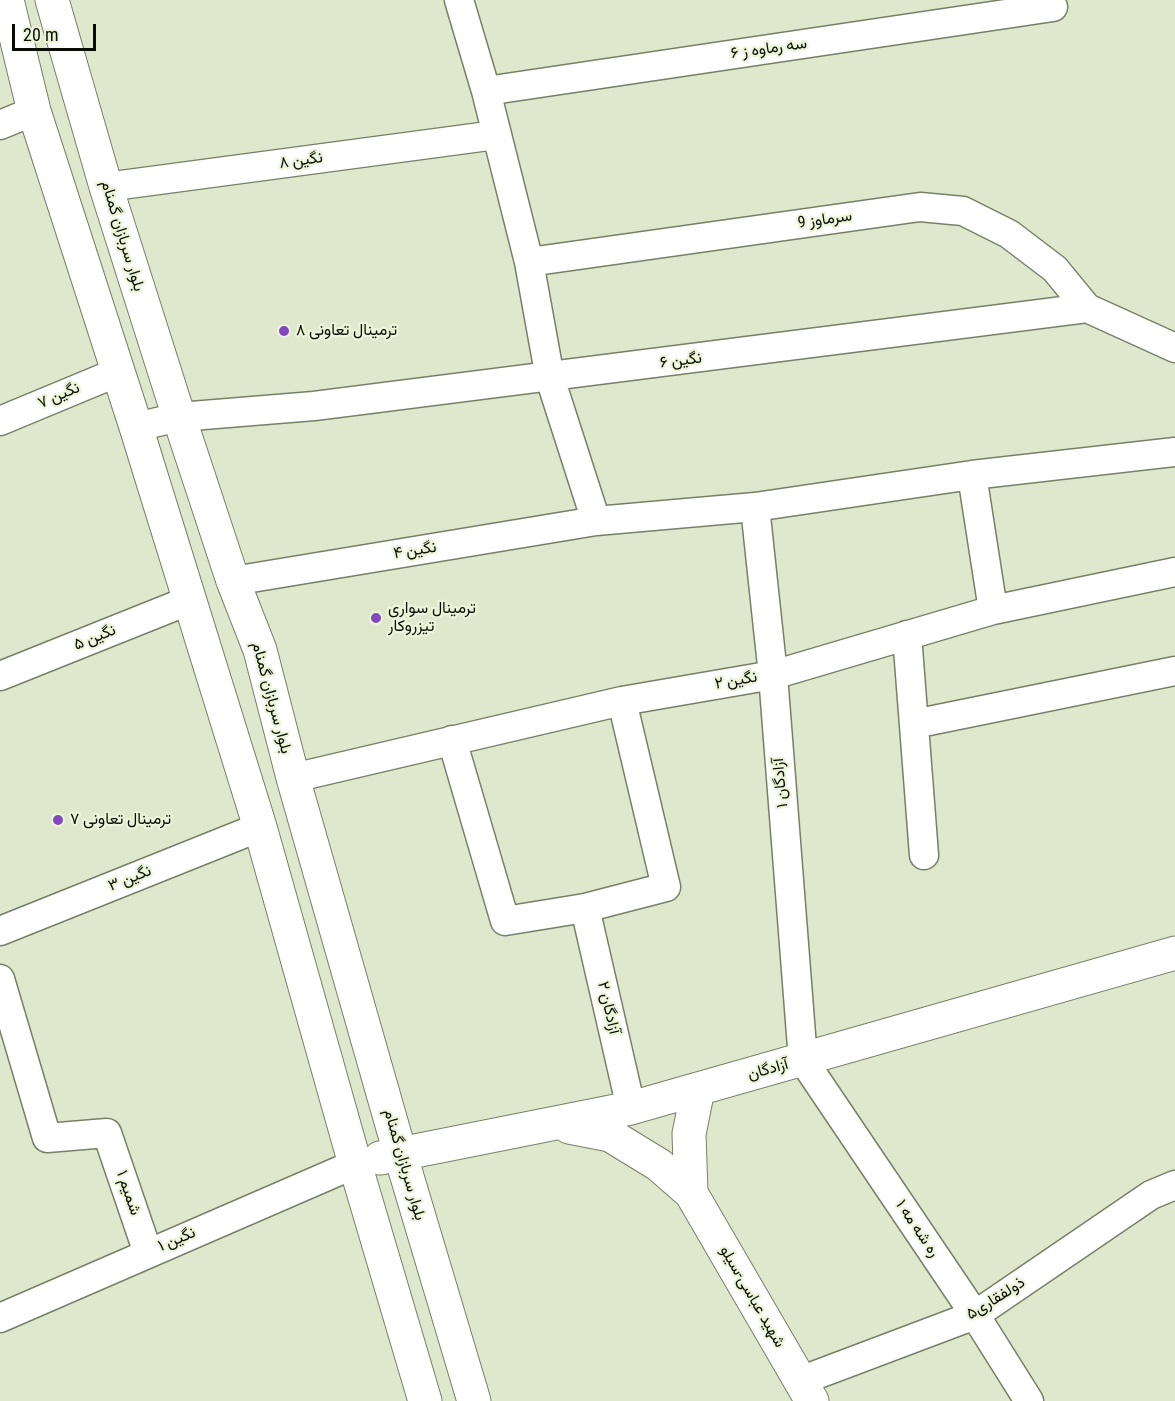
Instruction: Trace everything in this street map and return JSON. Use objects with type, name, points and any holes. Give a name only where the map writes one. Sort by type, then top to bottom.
[{"type":"main road","name":"بلوار سربازان گمنام","points":[[52,0],[106,187],[179,417],[233,581],[260,650],[293,778],[400,1153],[474,1401]]},
{"type":"main road","points":[[6,11],[34,111],[136,427],[230,737],[260,827],[425,1401]]},
{"type":"main road","name":"آزادگان","points":[[355,1164],[400,1153],[631,1108],[1175,953]]},
{"type":"main road","points":[[691,1193],[689,1134],[698,1089]]},
{"type":"main road","points":[[532,1129],[574,1127],[610,1135],[659,1166],[691,1193]]},
{"type":"main road","name":"شهید عباسی-سیلو","points":[[691,1193],[806,1391]]},
{"type":"street","points":[[459,0],[486,91],[529,262],[550,378],[596,521]]},
{"type":"street","name":"سه رماوه ز ۶","points":[[486,91],[1053,7]]},
{"type":"street","points":[[0,125],[34,111]]},
{"type":"street","name":"نگین ۸","points":[[106,187],[496,135]]},
{"type":"street","name":"سرماوز 9","points":[[529,262],[920,207],[963,212],[1009,234],[1055,269],[1087,308]]},
{"type":"street","points":[[1087,308],[1175,348]]},
{"type":"street","name":"نگین ۶","points":[[136,427],[179,417],[314,406],[550,378],[1087,308]]},
{"type":"street","name":"نگین ۷","points":[[0,421],[118,372]]},
{"type":"street","name":"نگین ۴","points":[[233,581],[596,521],[755,507],[972,474],[1175,452]]},
{"type":"street","points":[[972,474],[993,610]]},
{"type":"street","name":"آزادگان ۱","points":[[755,507],[773,675],[803,1060]]},
{"type":"street","name":"نگین ۲","points":[[293,778],[622,701],[773,675],[993,610],[1175,572]]},
{"type":"street","name":"نگین ۵","points":[[0,676],[190,600]]},
{"type":"street","points":[[907,635],[924,855]]},
{"type":"street","points":[[914,724],[1175,671]]},
{"type":"street","points":[[452,740],[505,921],[585,908],[666,887],[622,701]]},
{"type":"street","name":"نگین ۳","points":[[0,931],[260,827]]},
{"type":"street","name":"آزادگان ۲","points":[[585,908],[631,1108]]},
{"type":"street","name":"شمیم ۱","points":[[0,979],[47,1138],[107,1133],[148,1253]]},
{"type":"street","name":"ره شه مه ۱","points":[[803,1060],[975,1315],[1029,1401]]},
{"type":"street","name":"نگین ۱","points":[[0,1318],[355,1164]]},
{"type":"street","name":"ذولفقاری۵","points":[[806,1391],[975,1315],[1151,1195],[1175,1185]]},
{"type":"place","name":"ترمینال تعاونی ۸","points":[[284,331]]},
{"type":"place","name":"ترمینال سواری تیزروکار","points":[[376,618]]},
{"type":"place","name":"ترمینال تعاونی ۷","points":[[58,820]]}]
